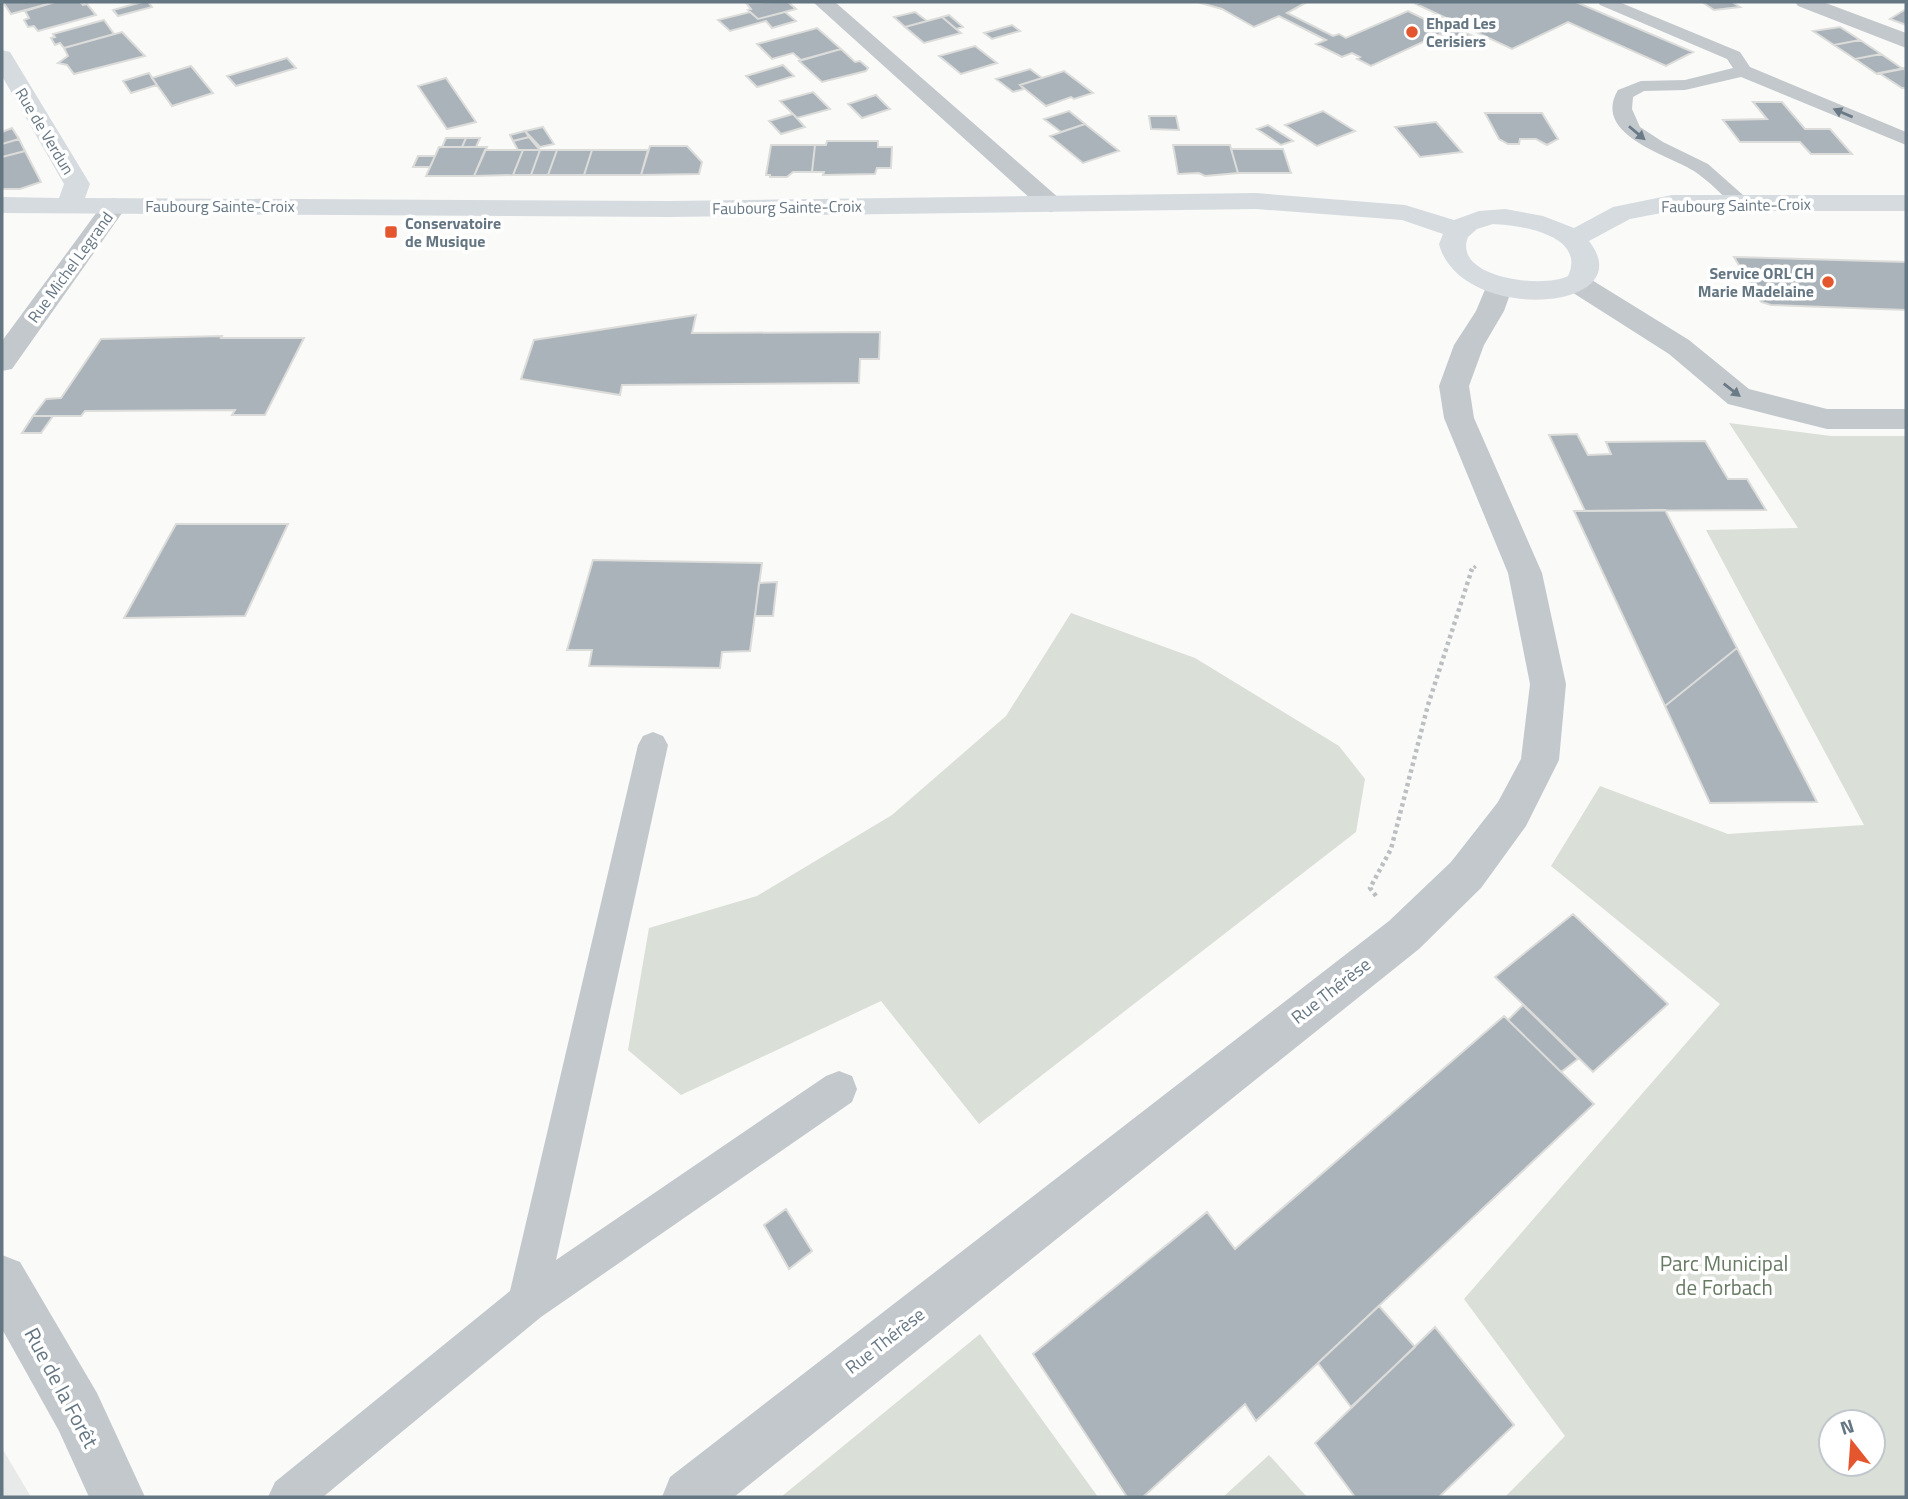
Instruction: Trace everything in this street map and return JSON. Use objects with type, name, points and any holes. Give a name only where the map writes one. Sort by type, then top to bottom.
[{"type":"main road","name":"Rue de Verdun","points":[[2,57],[77,184],[69,206]]},
{"type":"main road","name":"Faubourg Sainte-Croix","points":[[2,205],[669,209],[1256,201],[1405,213],[1457,230]]},
{"type":"main road","name":"Faubourg Sainte-Croix","points":[[1572,239],[1622,213],[1672,204],[1906,203]]},
{"type":"main road","points":[[1510,216],[1544,223],[1572,239],[1583,252],[1587,266],[1577,283],[1548,292],[1499,286],[1474,274],[1458,260],[1452,243],[1457,230],[1478,218],[1510,216]]},
{"type":"street","points":[[823,2],[1051,204]]},
{"type":"street","points":[[1805,2],[1906,41]]},
{"type":"street","name":"Rue Michel Legrand","points":[[2,362],[114,206]]},
{"type":"street","points":[[1577,283],[1679,347],[1739,397],[1827,419],[1906,419]]},
{"type":"street","name":"Rue Thérèse","points":[[690,1497],[750,1447],[1404,934],[1466,874],[1512,814],[1540,760],[1548,684],[1525,573],[1459,418],[1454,386],[1469,345],[1490,311],[1499,286]]},
{"type":"street","name":"Rue de la Forêt","points":[[2,1280],[78,1412],[117,1497]]},
{"type":"lane","points":[[1606,2],[1734,56],[1743,71]]},
{"type":"lane","points":[[1742,203],[1716,178],[1694,163],[1639,136],[1627,124],[1620,108],[1624,94],[1641,86],[1685,85],[1743,71],[1906,139]]},
{"type":"lane","points":[[527,1303],[653,745]]},
{"type":"lane","points":[[290,1497],[527,1303],[839,1090]]},
{"type":"path","points":[[1404,934],[1370,888],[1391,849],[1428,705],[1470,570],[1511,541]]},
{"type":"shaded area","points":[[2,1448],[31,1497],[2,1497]]},
{"type":"green space","name":"Parc Municipal de Forbach","points":[[1729,423],[1831,436],[1906,436],[1906,1497],[1505,1497],[1565,1436],[1464,1299],[1720,1004],[1551,866],[1600,786],[1728,834],[1864,825],[1706,530],[1798,528]]},
{"type":"green space","points":[[1071,613],[1195,658],[1339,746],[1365,779],[1356,832],[979,1124],[881,1001],[681,1095],[628,1050],[649,928],[757,896],[892,815],[1006,716]]},
{"type":"green space","points":[[980,1334],[1098,1497],[781,1497]]},
{"type":"green space","points":[[1269,1455],[1307,1497],[1223,1497]]},
{"type":"building","points":[[3,2],[55,2],[11,14]]},
{"type":"building","points":[[55,2],[87,4],[96,15],[38,31],[34,26],[28,27],[24,20],[29,18],[25,11]]},
{"type":"building","points":[[148,2],[152,7],[118,16],[113,10]]},
{"type":"building","points":[[788,2],[796,9],[758,19],[748,10],[751,9],[746,3]]},
{"type":"building","name":"Ehpad Les Cerisiers","points":[[1197,2],[1307,2],[1287,13],[1333,36],[1339,34],[1346,38],[1408,11],[1424,19],[1435,14],[1467,28],[1462,31],[1473,36],[1458,43],[1440,34],[1371,66],[1357,59],[1360,57],[1352,53],[1342,57],[1316,44],[1326,40],[1279,16],[1254,27],[1222,9]]},
{"type":"building","points":[[1576,2],[1693,52],[1666,66],[1568,22],[1512,49],[1416,4]]},
{"type":"building","points":[[1702,2],[1732,2],[1740,7],[1714,10]]},
{"type":"building","points":[[1906,9],[1906,25],[1890,19]]},
{"type":"building","points":[[750,12],[758,19],[785,12],[796,21],[772,28],[766,21],[730,31],[718,20]]},
{"type":"building","points":[[915,12],[927,21],[905,27],[894,17]]},
{"type":"building","points":[[949,15],[963,27],[956,29],[942,17]]},
{"type":"building","points":[[942,17],[961,33],[924,43],[905,27]]},
{"type":"building","points":[[104,20],[114,34],[64,48],[60,43],[55,45],[51,38],[55,37],[53,34]]},
{"type":"building","points":[[1012,25],[1020,31],[992,39],[984,33]]},
{"type":"building","points":[[1840,27],[1860,40],[1834,45],[1813,31]]},
{"type":"building","points":[[817,28],[841,49],[801,60],[793,53],[772,59],[757,44]]},
{"type":"building","points":[[122,32],[145,56],[74,74],[67,65],[58,63],[68,56],[64,48]]},
{"type":"building","points":[[1860,40],[1881,54],[1855,59],[1834,45]]},
{"type":"building","points":[[975,46],[997,63],[961,74],[939,56]]},
{"type":"building","points":[[841,49],[855,62],[860,61],[868,68],[866,71],[822,82],[799,61]]},
{"type":"building","points":[[1881,54],[1903,69],[1877,74],[1855,59]]},
{"type":"building","points":[[287,58],[296,68],[236,86],[227,76]]},
{"type":"building","points":[[783,65],[794,76],[757,87],[746,76]]},
{"type":"building","points":[[191,66],[213,93],[172,106],[152,78]]},
{"type":"building","points":[[1905,68],[1906,88],[1879,73]]},
{"type":"building","points":[[1030,69],[1042,78],[1020,85],[1024,89],[1013,92],[996,79]]},
{"type":"building","points":[[1064,71],[1093,93],[1046,106],[1020,85]]},
{"type":"building","points":[[149,73],[157,85],[131,93],[123,81]]},
{"type":"building","points":[[446,78],[476,122],[447,129],[418,86]]},
{"type":"building","points":[[813,92],[830,109],[797,118],[780,101]]},
{"type":"building","points":[[876,95],[890,109],[862,118],[848,104]]},
{"type":"building","points":[[1753,102],[1782,102],[1805,129],[1830,129],[1852,154],[1811,154],[1800,142],[1740,142],[1723,120],[1767,119]]},
{"type":"building","points":[[1069,111],[1085,124],[1061,132],[1044,119]]},
{"type":"building","points":[[1323,111],[1355,131],[1317,146],[1285,125]]},
{"type":"building","points":[[1485,113],[1542,113],[1558,139],[1547,145],[1536,139],[1520,139],[1519,144],[1508,144],[1499,139]]},
{"type":"building","points":[[793,114],[805,127],[781,134],[769,121]]},
{"type":"building","points":[[1149,116],[1176,116],[1179,130],[1151,129]]},
{"type":"building","points":[[1436,122],[1462,152],[1420,157],[1395,127]]},
{"type":"building","points":[[1085,124],[1119,151],[1083,163],[1050,136]]},
{"type":"building","points":[[1268,125],[1293,141],[1281,145],[1257,129]]},
{"type":"building","points":[[543,127],[554,144],[540,147],[525,131]]},
{"type":"building","points":[[12,128],[19,139],[2,144],[2,132]]},
{"type":"building","points":[[525,131],[529,137],[513,141],[510,135]]},
{"type":"building","points":[[529,137],[540,150],[518,150],[513,141]]},
{"type":"building","points":[[446,138],[466,138],[462,147],[442,147]]},
{"type":"building","points":[[466,138],[480,138],[476,147],[462,147]]},
{"type":"building","points":[[19,139],[25,151],[2,157],[2,144]]},
{"type":"building","points":[[827,141],[878,141],[878,147],[892,147],[891,168],[877,168],[875,174],[823,175],[824,172],[812,172],[815,145],[826,145]]},
{"type":"building","points":[[771,145],[815,145],[812,172],[793,172],[787,177],[766,175]]},
{"type":"building","points":[[1173,145],[1230,145],[1238,173],[1205,176],[1199,173],[1178,174]]},
{"type":"building","points":[[650,146],[687,146],[702,162],[699,174],[641,175]]},
{"type":"building","points":[[439,147],[487,147],[474,176],[426,176]]},
{"type":"building","points":[[1231,149],[1283,149],[1291,173],[1238,173]]},
{"type":"building","points":[[485,150],[523,150],[513,175],[474,176]]},
{"type":"building","points":[[523,150],[540,150],[531,175],[513,175]]},
{"type":"building","points":[[540,150],[557,150],[548,175],[531,175]]},
{"type":"building","points":[[557,150],[592,150],[584,175],[548,175]]},
{"type":"building","points":[[592,150],[648,150],[641,175],[584,175]]},
{"type":"building","points":[[25,151],[41,182],[20,189],[2,189],[2,157]]},
{"type":"building","points":[[418,156],[435,156],[430,167],[413,167]]},
{"type":"building","name":"Service ORL CH Marie Madelaine","points":[[1734,257],[1906,262],[1906,310],[1771,305],[1761,302]]},
{"type":"building","points":[[696,315],[692,333],[880,332],[879,359],[860,359],[859,383],[622,385],[620,395],[521,379],[534,340]]},
{"type":"building","points":[[222,336],[221,338],[304,338],[265,415],[232,415],[235,410],[85,411],[81,416],[33,416],[46,399],[61,398],[101,339]]},
{"type":"building","points":[[33,416],[53,416],[41,433],[22,433]]},
{"type":"building","points":[[1577,434],[1588,455],[1611,454],[1606,442],[1705,441],[1728,479],[1747,479],[1766,510],[1585,511],[1549,435]]},
{"type":"building","points":[[1665,510],[1737,648],[1665,706],[1574,511]]},
{"type":"building","points":[[176,524],[288,524],[245,616],[124,618]]},
{"type":"building","points":[[593,560],[762,563],[750,651],[722,652],[720,668],[589,666],[592,650],[567,650]]},
{"type":"building","points":[[777,582],[773,616],[755,616],[759,583]]},
{"type":"building","points":[[1737,648],[1817,802],[1710,803],[1665,706]]},
{"type":"building","points":[[1573,914],[1668,1004],[1593,1072],[1495,977]]},
{"type":"building","points":[[1523,1005],[1578,1059],[1561,1072],[1508,1020]]},
{"type":"building","points":[[1504,1016],[1594,1104],[1256,1421],[1245,1404],[1143,1497],[1127,1497],[1033,1354],[1207,1212],[1235,1249]]},
{"type":"building","points":[[786,1209],[812,1251],[789,1269],[764,1225]]},
{"type":"building","points":[[1379,1306],[1415,1347],[1351,1407],[1318,1363]]},
{"type":"building","points":[[1435,1327],[1514,1425],[1439,1497],[1355,1497],[1315,1443]]},
{"type":"place","name":"Ehpad Les Cerisiers","points":[[1412,32]]},
{"type":"place","name":"Conservatoire de Musique","points":[[391,232]]},
{"type":"place","name":"Service ORL CH Marie Madelaine","points":[[1828,282]]}]
